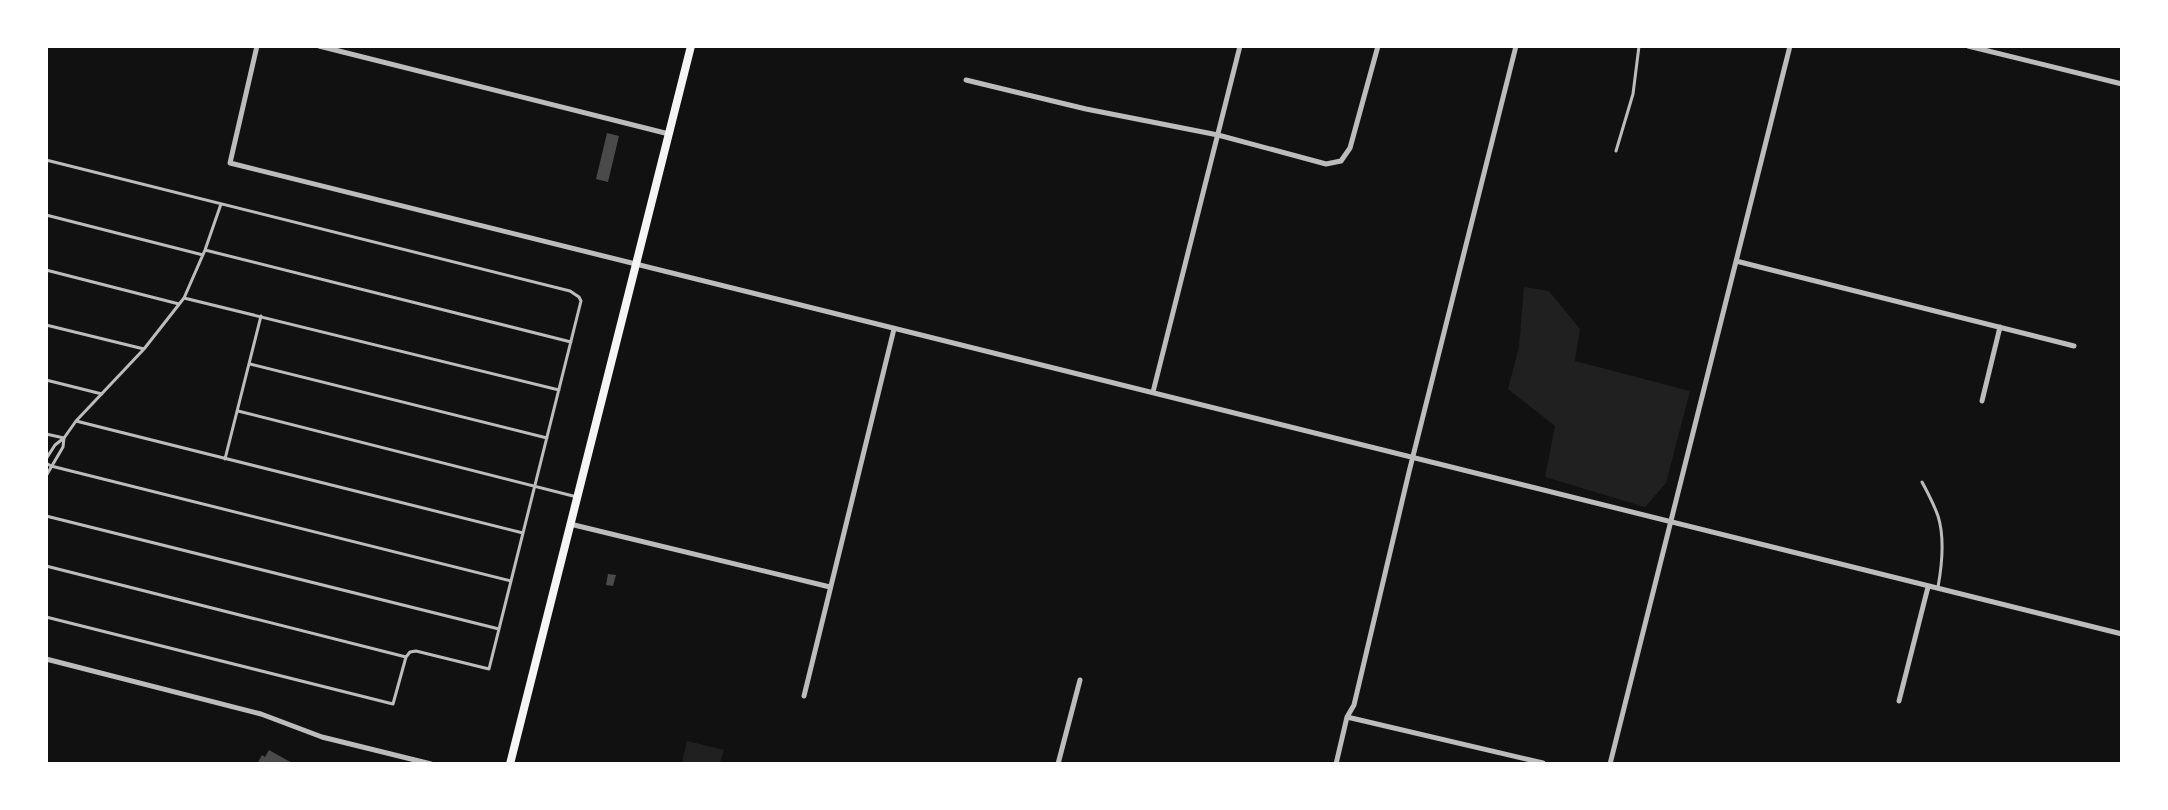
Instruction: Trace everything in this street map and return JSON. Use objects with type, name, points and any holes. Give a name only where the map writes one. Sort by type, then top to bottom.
[{"type":"main road","points":[[510,764],[691,46]]},
{"type":"street","points":[[257,46],[230,163],[636,266],[1153,392],[2121,634]]},
{"type":"street","points":[[320,46],[669,134]]},
{"type":"street","points":[[1153,392],[1240,46]]},
{"type":"street","points":[[966,80],[1086,109],[1218,135],[1326,164],[1341,161],[1350,148],[1378,46]]},
{"type":"street","points":[[1336,764],[1347,717],[1354,705],[1412,458],[1516,46]]},
{"type":"street","points":[[1610,764],[1790,46]]},
{"type":"street","points":[[1968,46],[2121,84]]},
{"type":"street","points":[[1736,261],[2074,346]]},
{"type":"street","points":[[1982,401],[2000,327]]},
{"type":"street","points":[[804,696],[894,329]]},
{"type":"street","points":[[570,524],[830,586]]},
{"type":"street","points":[[1899,701],[1928,587]]},
{"type":"street","points":[[46,659],[261,714],[321,737],[431,764]]},
{"type":"street","points":[[1058,764],[1080,680]]},
{"type":"street","points":[[1347,717],[1543,764]]},
{"type":"lane","points":[[1616,151],[1633,94],[1639,46]]},
{"type":"lane","points":[[46,160],[570,291],[579,297],[580,306],[489,669],[416,651],[410,652],[406,657],[393,704],[46,617]]},
{"type":"lane","points":[[221,204],[205,250],[184,298],[144,349],[76,421],[64,438],[55,445],[46,461],[51,466],[511,581]]},
{"type":"lane","points":[[46,215],[203,255]]},
{"type":"lane","points":[[205,250],[571,342]]},
{"type":"lane","points":[[46,270],[179,304]]},
{"type":"lane","points":[[184,298],[559,390]]},
{"type":"lane","points":[[225,459],[261,316]]},
{"type":"lane","points":[[46,325],[144,349]]},
{"type":"lane","points":[[250,364],[547,438]]},
{"type":"lane","points":[[46,380],[102,394]]},
{"type":"lane","points":[[238,411],[577,497]]},
{"type":"lane","points":[[76,421],[523,533]]},
{"type":"lane","points":[[46,434],[64,438]]},
{"type":"lane","points":[[46,476],[63,447],[64,438]]},
{"type":"lane","points":[[1922,482],[1940,525],[1942,566],[1937,589]]},
{"type":"lane","points":[[46,516],[499,629]]},
{"type":"lane","points":[[46,566],[406,657]]},
{"type":"shaded area","points":[[1524,287],[1549,291],[1580,329],[1575,361],[1690,391],[1666,483],[1645,507],[1545,477],[1555,426],[1508,389],[1519,347]]},
{"type":"shaded area","points":[[687,741],[724,750],[720,763],[682,763]]},
{"type":"building","points":[[607,133],[619,136],[608,182],[596,179]]},
{"type":"building","points":[[608,574],[616,575],[613,586],[606,585]]},
{"type":"building","points":[[269,750],[294,764],[257,764],[262,755],[265,757]]}]
